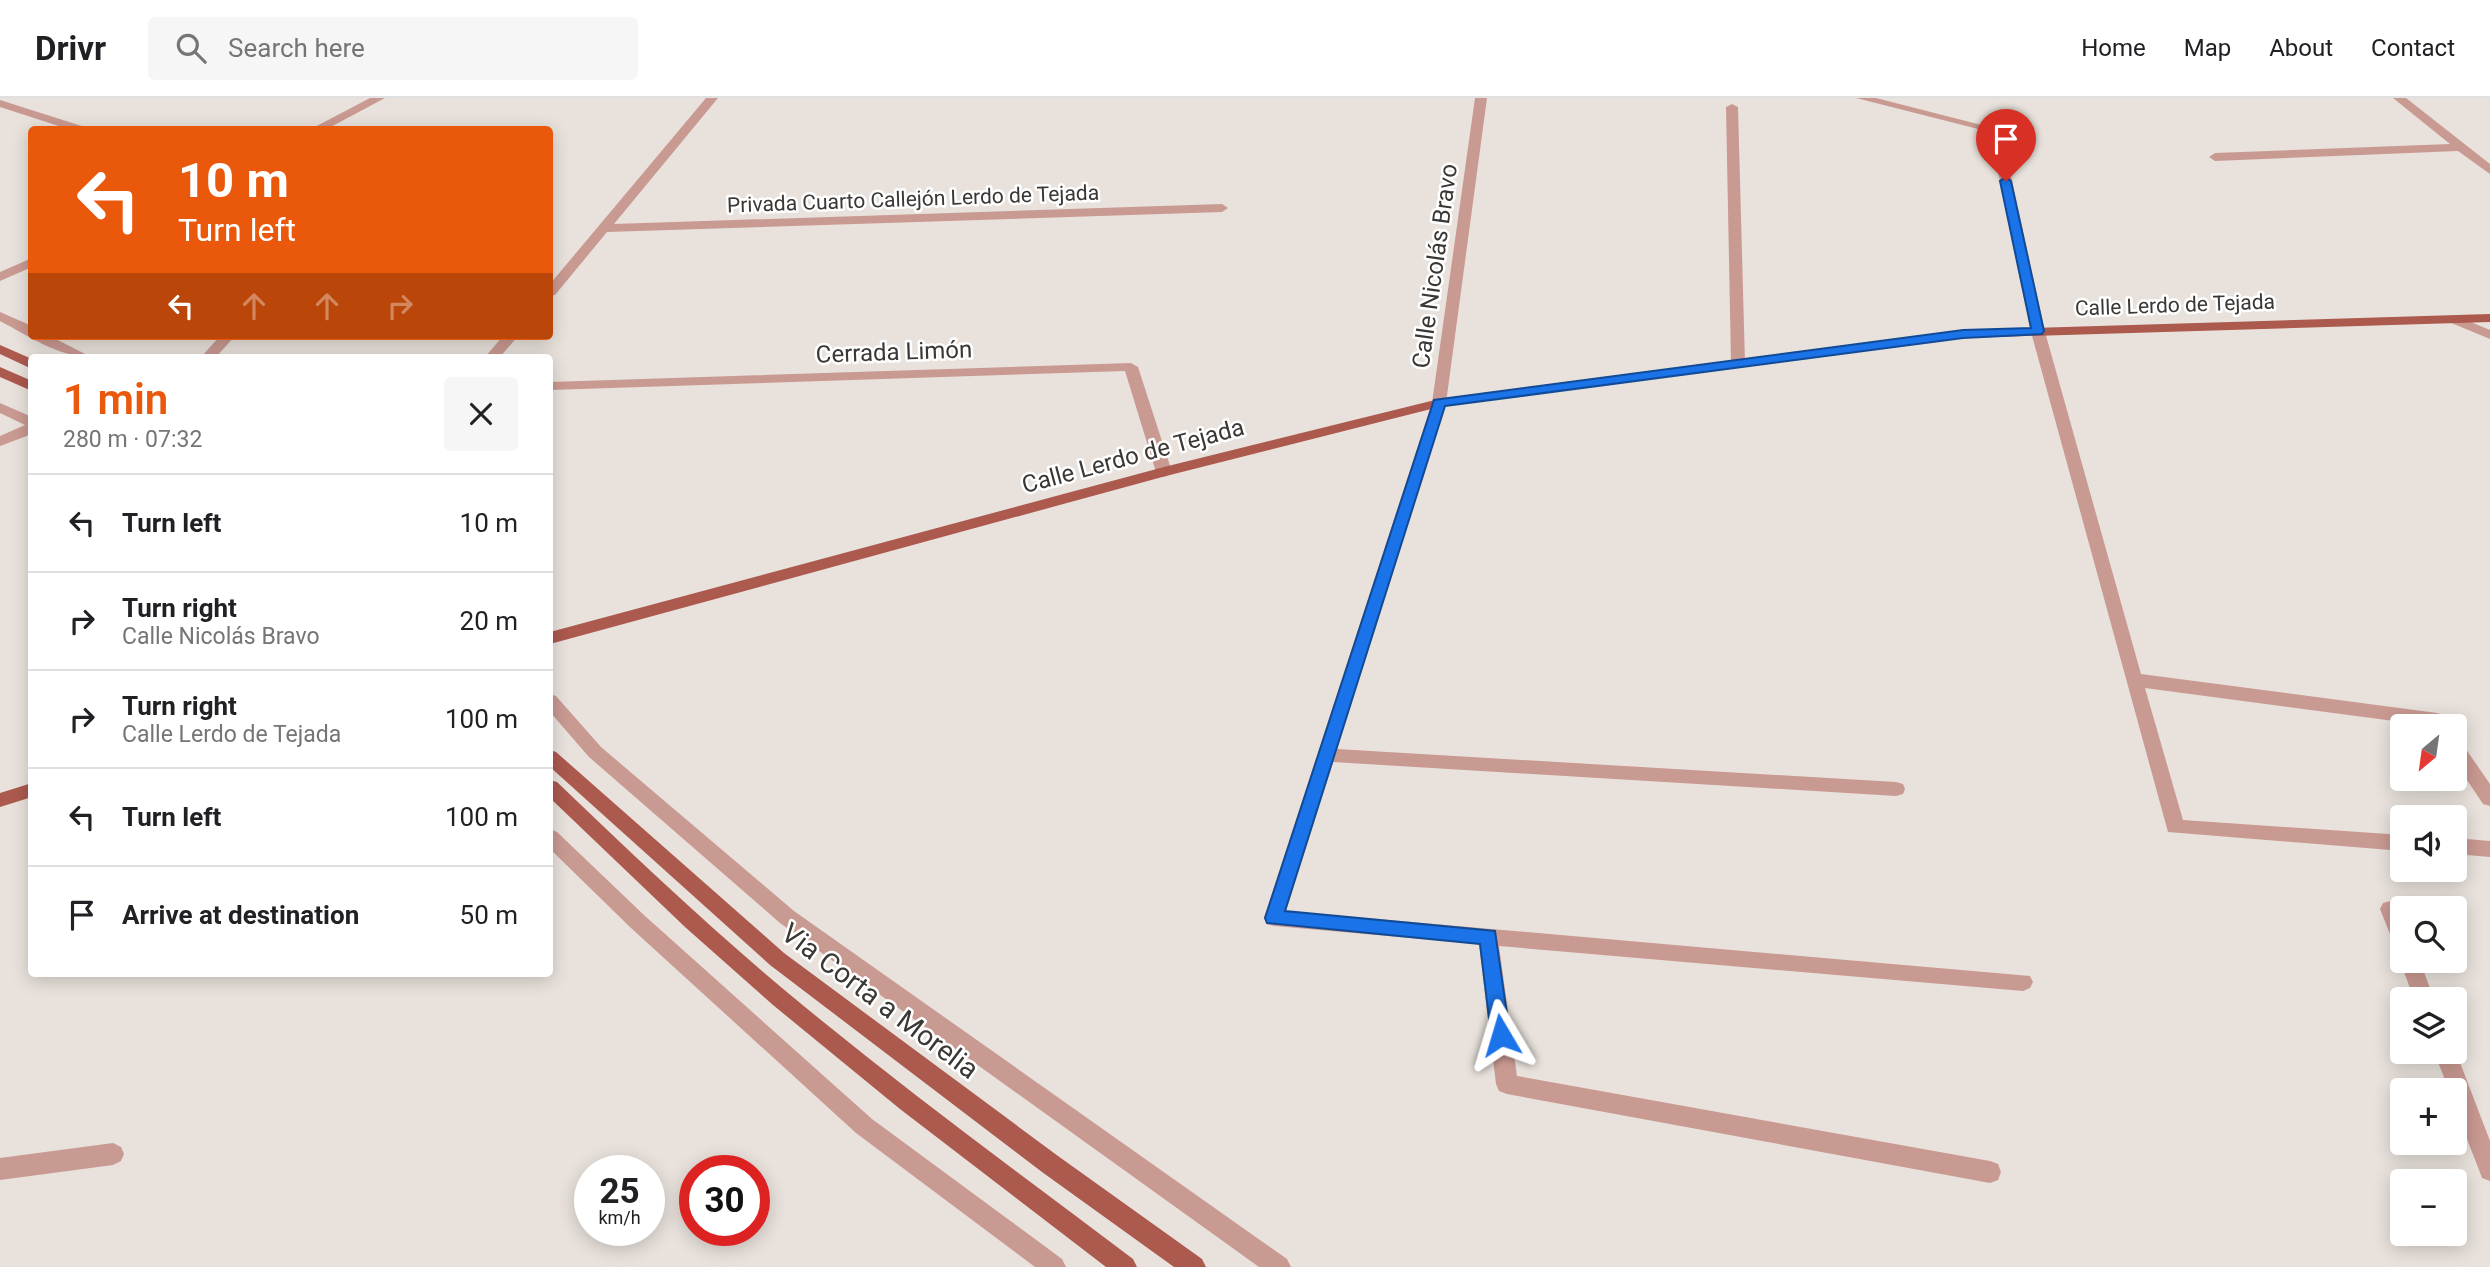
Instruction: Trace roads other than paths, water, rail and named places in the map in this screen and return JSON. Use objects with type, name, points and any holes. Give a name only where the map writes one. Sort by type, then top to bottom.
[{"type":"main road","name":"Calle Lerdo de Tejada","points":[[553,637],[1164,472],[1439,402],[1963,334],[2490,318]]},
{"type":"main road","points":[[0,349],[28,363]]},
{"type":"main road","points":[[0,371],[28,385]]},
{"type":"main road","name":"Via Corta a Morelia","points":[[553,760],[777,960],[1050,1164],[1194,1267]]},
{"type":"main road","points":[[553,790],[633,867],[780,999],[958,1142],[1125,1267]]},
{"type":"main road","points":[[0,800],[28,791]]},
{"type":"street","points":[[340,124],[379,98]]},
{"type":"street","points":[[553,289],[712,98]]},
{"type":"street","name":"Calle Nicolás Bravo","points":[[1480,98],[1439,402],[1274,918],[1488,937]]},
{"type":"street","points":[[1862,98],[1995,131],[2038,331],[2175,827],[2390,842]]},
{"type":"street","points":[[2399,98],[2490,170]]},
{"type":"street","points":[[0,103],[72,126]]},
{"type":"street","points":[[1732,107],[1738,363]]},
{"type":"street","points":[[2215,157],[2462,147]]},
{"type":"street","name":"Privada Cuarto Callejón Lerdo de Tejada","points":[[606,228],[1222,208]]},
{"type":"street","points":[[0,277],[28,264]]},
{"type":"street","points":[[0,316],[28,330]]},
{"type":"street","points":[[2454,319],[2490,335]]},
{"type":"street","points":[[48,340],[78,354]]},
{"type":"street","points":[[211,354],[224,340]]},
{"type":"street","points":[[495,354],[507,340]]},
{"type":"street","name":"Cerrada Limón","points":[[553,386],[1131,367],[1164,472]]},
{"type":"street","points":[[0,407],[28,424]]},
{"type":"street","points":[[0,441],[28,428]]},
{"type":"street","points":[[2135,680],[2392,714]]},
{"type":"street","points":[[553,704],[595,752],[787,917],[1279,1267]]},
{"type":"street","points":[[1326,755],[1896,789]]},
{"type":"street","points":[[2468,766],[2490,799]]},
{"type":"street","points":[[553,839],[638,922],[864,1126],[1054,1267]]},
{"type":"street","points":[[2467,847],[2490,849]]},
{"type":"street","points":[[1990,1172],[1507,1084],[1488,937],[2023,982]]},
{"type":"street","points":[[2450,1064],[2490,1170]]},
{"type":"street","points":[[0,1169],[113,1154]]}]
